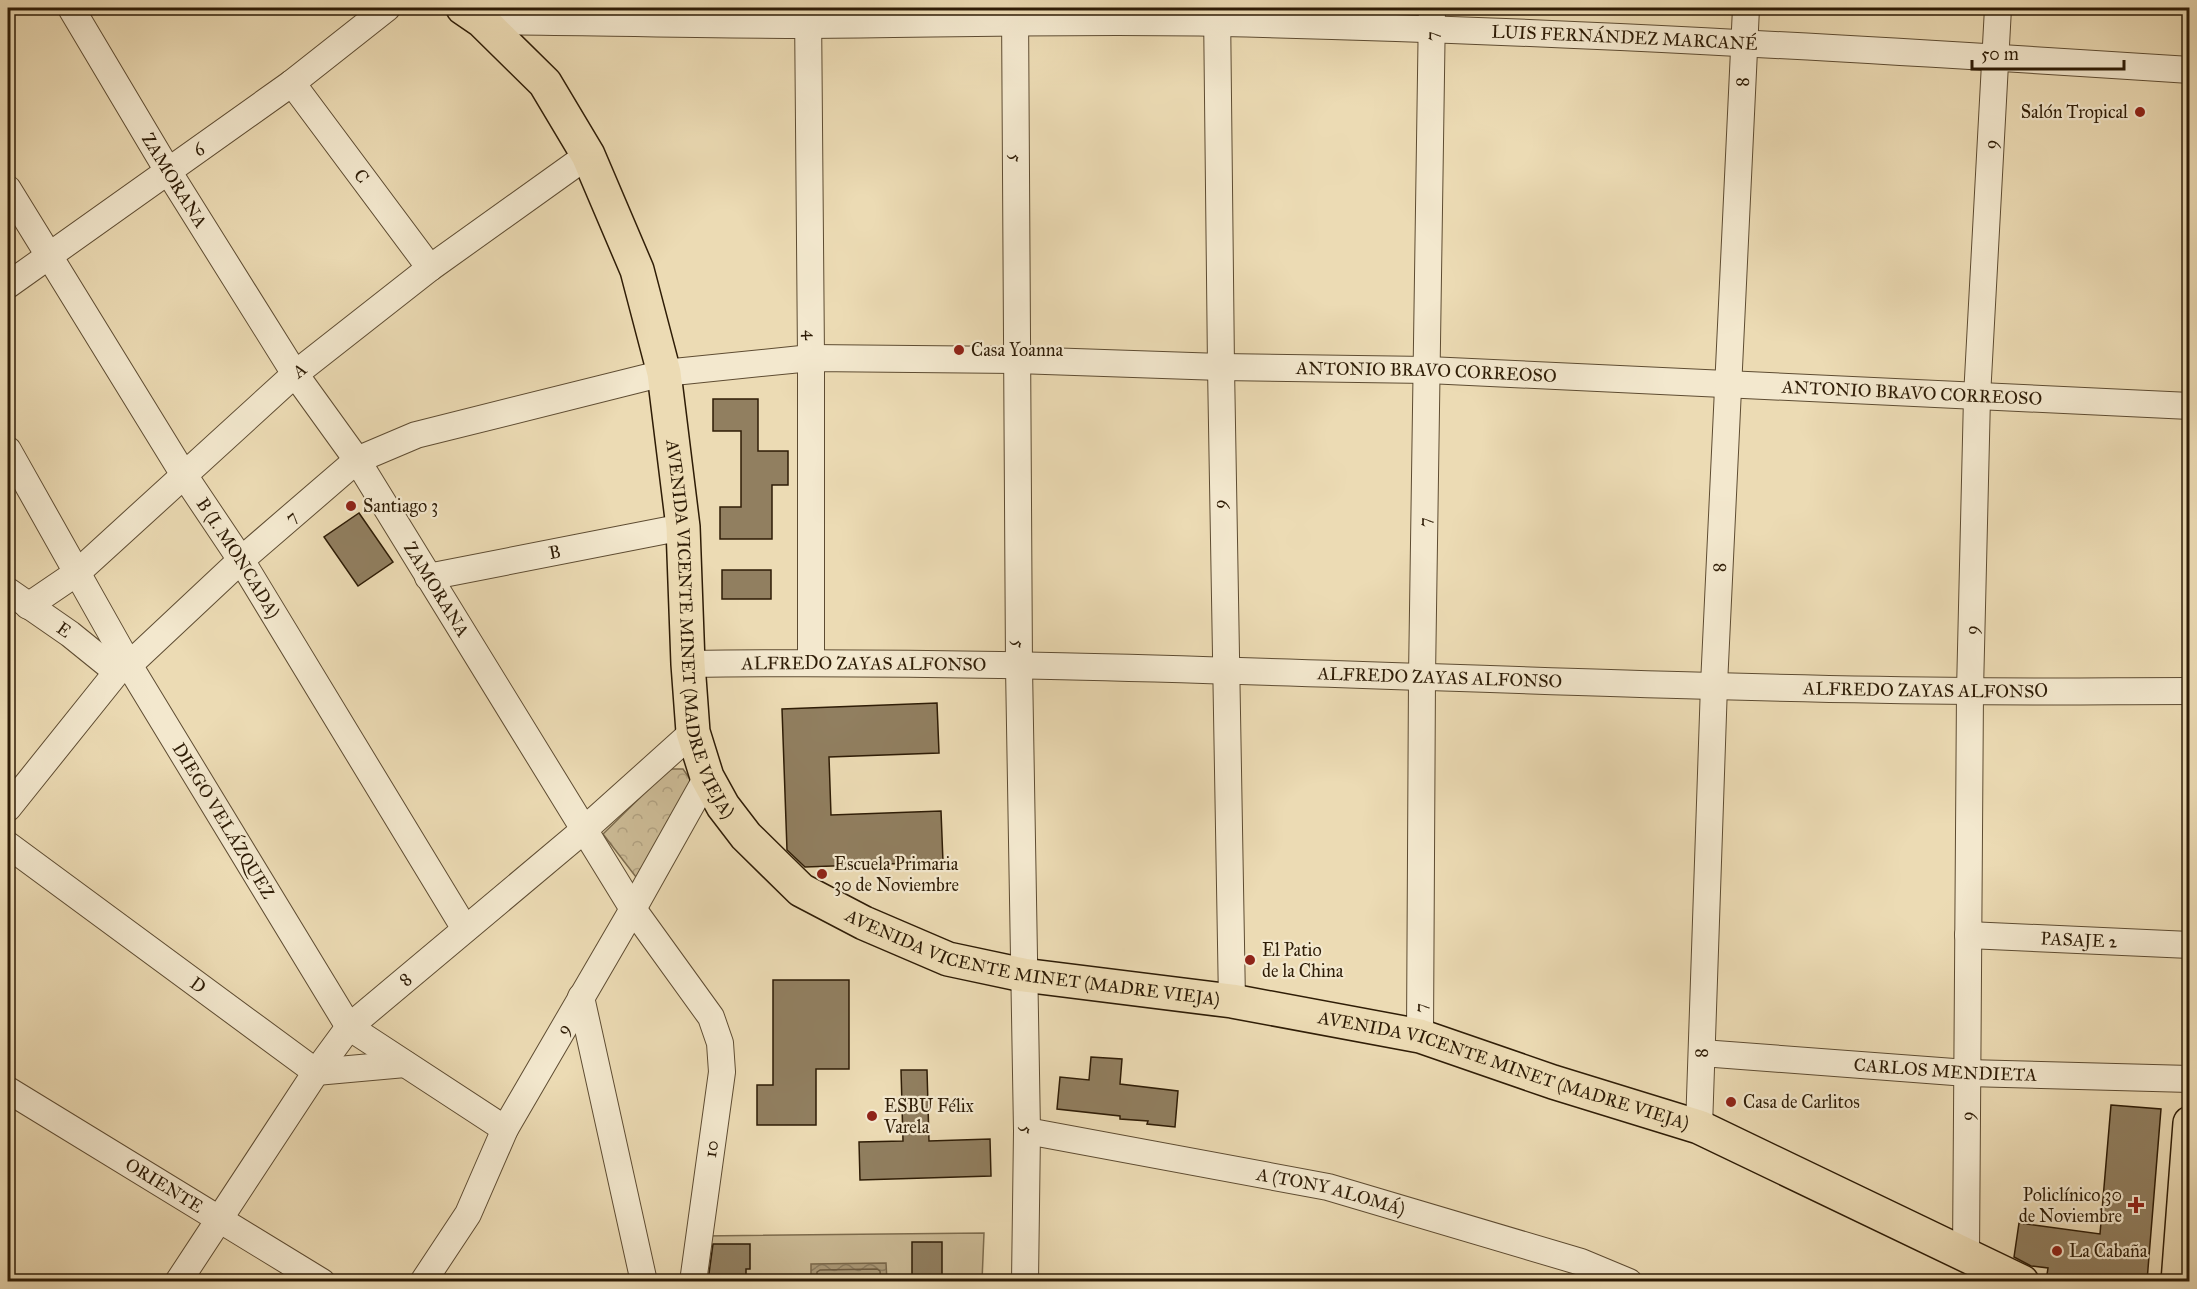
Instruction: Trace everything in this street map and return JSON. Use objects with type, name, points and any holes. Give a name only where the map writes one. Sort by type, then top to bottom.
[{"type":"main road","name":"AVENIDA VICENTE MINET (MADRE VIEJA)","points":[[473,14],[545,82],[588,155],[637,270],[664,373],[683,528],[693,732],[707,777],[723,806],[746,836],[801,890],[864,923],[948,959],[1023,975],[1232,1001],[1420,1036],[1552,1082],[1699,1127],[2022,1281]]},
{"type":"main road","points":[[2179,1280],[2190,1123]]},
{"type":"street","name":"ZAMORANA","points":[[71,8],[168,171],[295,374],[357,460],[633,909],[711,1017]]},
{"type":"street","name":"6","points":[[8,285],[292,83],[387,8]]},
{"type":"street","name":"8","points":[[1699,1127],[1714,685],[1746,8]]},
{"type":"street","name":"9","points":[[1966,1256],[1970,691],[1977,397],[1998,8]]},
{"type":"street","name":"LUIS FERNÁNDEZ MARCANÉ","points":[[473,14],[1217,15],[1432,18],[1744,44],[2190,70]]},
{"type":"street","name":"5","points":[[1015,15],[1019,667],[1027,1131],[1025,1281]]},
{"type":"street","name":"6","points":[[1217,15],[1232,1001]]},
{"type":"street","name":"4","points":[[809,16],[811,663]]},
{"type":"street","name":"7","points":[[1420,1036],[1422,677],[1432,18]]},
{"type":"street","name":"C","points":[[292,83],[430,268]]},
{"type":"street","name":"A","points":[[28,606],[78,572],[295,374],[430,268],[588,155]]},
{"type":"street","name":"B (I. MONCADA)","points":[[8,189],[184,475],[241,560],[465,929]]},
{"type":"street","name":"ANTONIO BRAVO CORREOSO","points":[[664,373],[811,358],[1016,360],[1221,367],[1428,370],[2190,406]]},
{"type":"street","name":"7","points":[[8,807],[123,669],[241,560],[357,460],[416,435],[664,373]]},
{"type":"street","name":"DIEGO VELÁZQUEZ","points":[[8,450],[78,572],[123,669],[349,1027],[505,1130]]},
{"type":"street","name":"B","points":[[428,577],[683,528]]},
{"type":"street","name":"E","points":[[8,591],[123,669]]},
{"type":"street","name":"ALFREDO ZAYAS ALFONSO","points":[[688,664],[811,663],[1226,670],[1970,691],[2190,691]]},
{"type":"street","name":"8","points":[[178,1281],[316,1072],[349,1027],[585,829],[693,732]]},
{"type":"street","name":"9","points":[[423,1281],[468,1214],[505,1130],[707,777]]},
{"type":"street","name":"D","points":[[8,845],[316,1072]]},
{"type":"street","name":"PASAJE 2","points":[[1968,935],[2190,945]]},
{"type":"street","points":[[582,997],[644,1281]]},
{"type":"street","name":"10","points":[[693,1281],[722,1072],[720,1042],[711,1017]]},
{"type":"street","name":"CARLOS MENDIETA","points":[[1702,1053],[1967,1073],[2190,1079]]},
{"type":"street","points":[[316,1072],[405,1064]]},
{"type":"street","name":"ORIENTE","points":[[8,1090],[322,1281]]},
{"type":"street","name":"A (TONY ALOMÁ)","points":[[1027,1131],[1328,1187],[1581,1262],[1629,1281]]},
{"type":"green space","points":[[672,769],[683,769],[690,779],[687,799],[639,881],[603,834],[666,772]]},
{"type":"green space","points":[[984,1233],[982,1281],[700,1282],[703,1236]]},
{"type":"water","points":[[886,1263],[887,1281],[811,1281],[811,1264]]},
{"type":"building","points":[[713,399],[758,399],[758,451],[788,451],[788,485],[772,485],[772,539],[720,539],[720,507],[741,507],[741,431],[713,431]]},
{"type":"building","points":[[359,513],[393,562],[358,586],[324,537]]},
{"type":"building","points":[[722,570],[771,570],[771,599],[722,599]]},
{"type":"building","points":[[937,703],[939,753],[829,757],[831,815],[941,811],[943,862],[805,867],[787,850],[782,709]]},
{"type":"building","points":[[773,980],[849,980],[849,1069],[816,1069],[816,1125],[757,1125],[757,1085],[773,1085]]},
{"type":"building","points":[[1091,1057],[1122,1059],[1120,1084],[1178,1091],[1175,1127],[1147,1124],[1148,1121],[1120,1119],[1120,1116],[1057,1109],[1060,1077],[1089,1080]]},
{"type":"building","points":[[901,1070],[927,1070],[929,1141],[990,1139],[991,1176],[860,1180],[859,1142],[903,1141]]},
{"type":"building","points":[[2111,1105],[2161,1109],[2147,1281],[2046,1281],[2048,1268],[2031,1266],[2014,1257],[2019,1223],[2100,1234]]},
{"type":"building","points":[[912,1242],[942,1242],[942,1281],[912,1281]]},
{"type":"building","points":[[713,1244],[750,1244],[750,1269],[746,1269],[746,1281],[708,1281]]},
{"type":"place","name":"Salón Tropical","points":[[2140,112]]},
{"type":"place","name":"Casa Yoanna","points":[[959,350]]},
{"type":"place","name":"Santiago 3","points":[[351,506]]},
{"type":"place","name":"Escuela Primaria 30 de Noviembre","points":[[822,874]]},
{"type":"place","name":"El Patio de la China","points":[[1250,960]]},
{"type":"place","name":"Casa de Carlitos","points":[[1731,1102]]},
{"type":"place","name":"ESBU Félix Varela","points":[[872,1116]]},
{"type":"place","name":"Policlínico 30 de Noviembre","points":[[2136,1205]]},
{"type":"place","name":"La Cabaña","points":[[2057,1251]]}]
